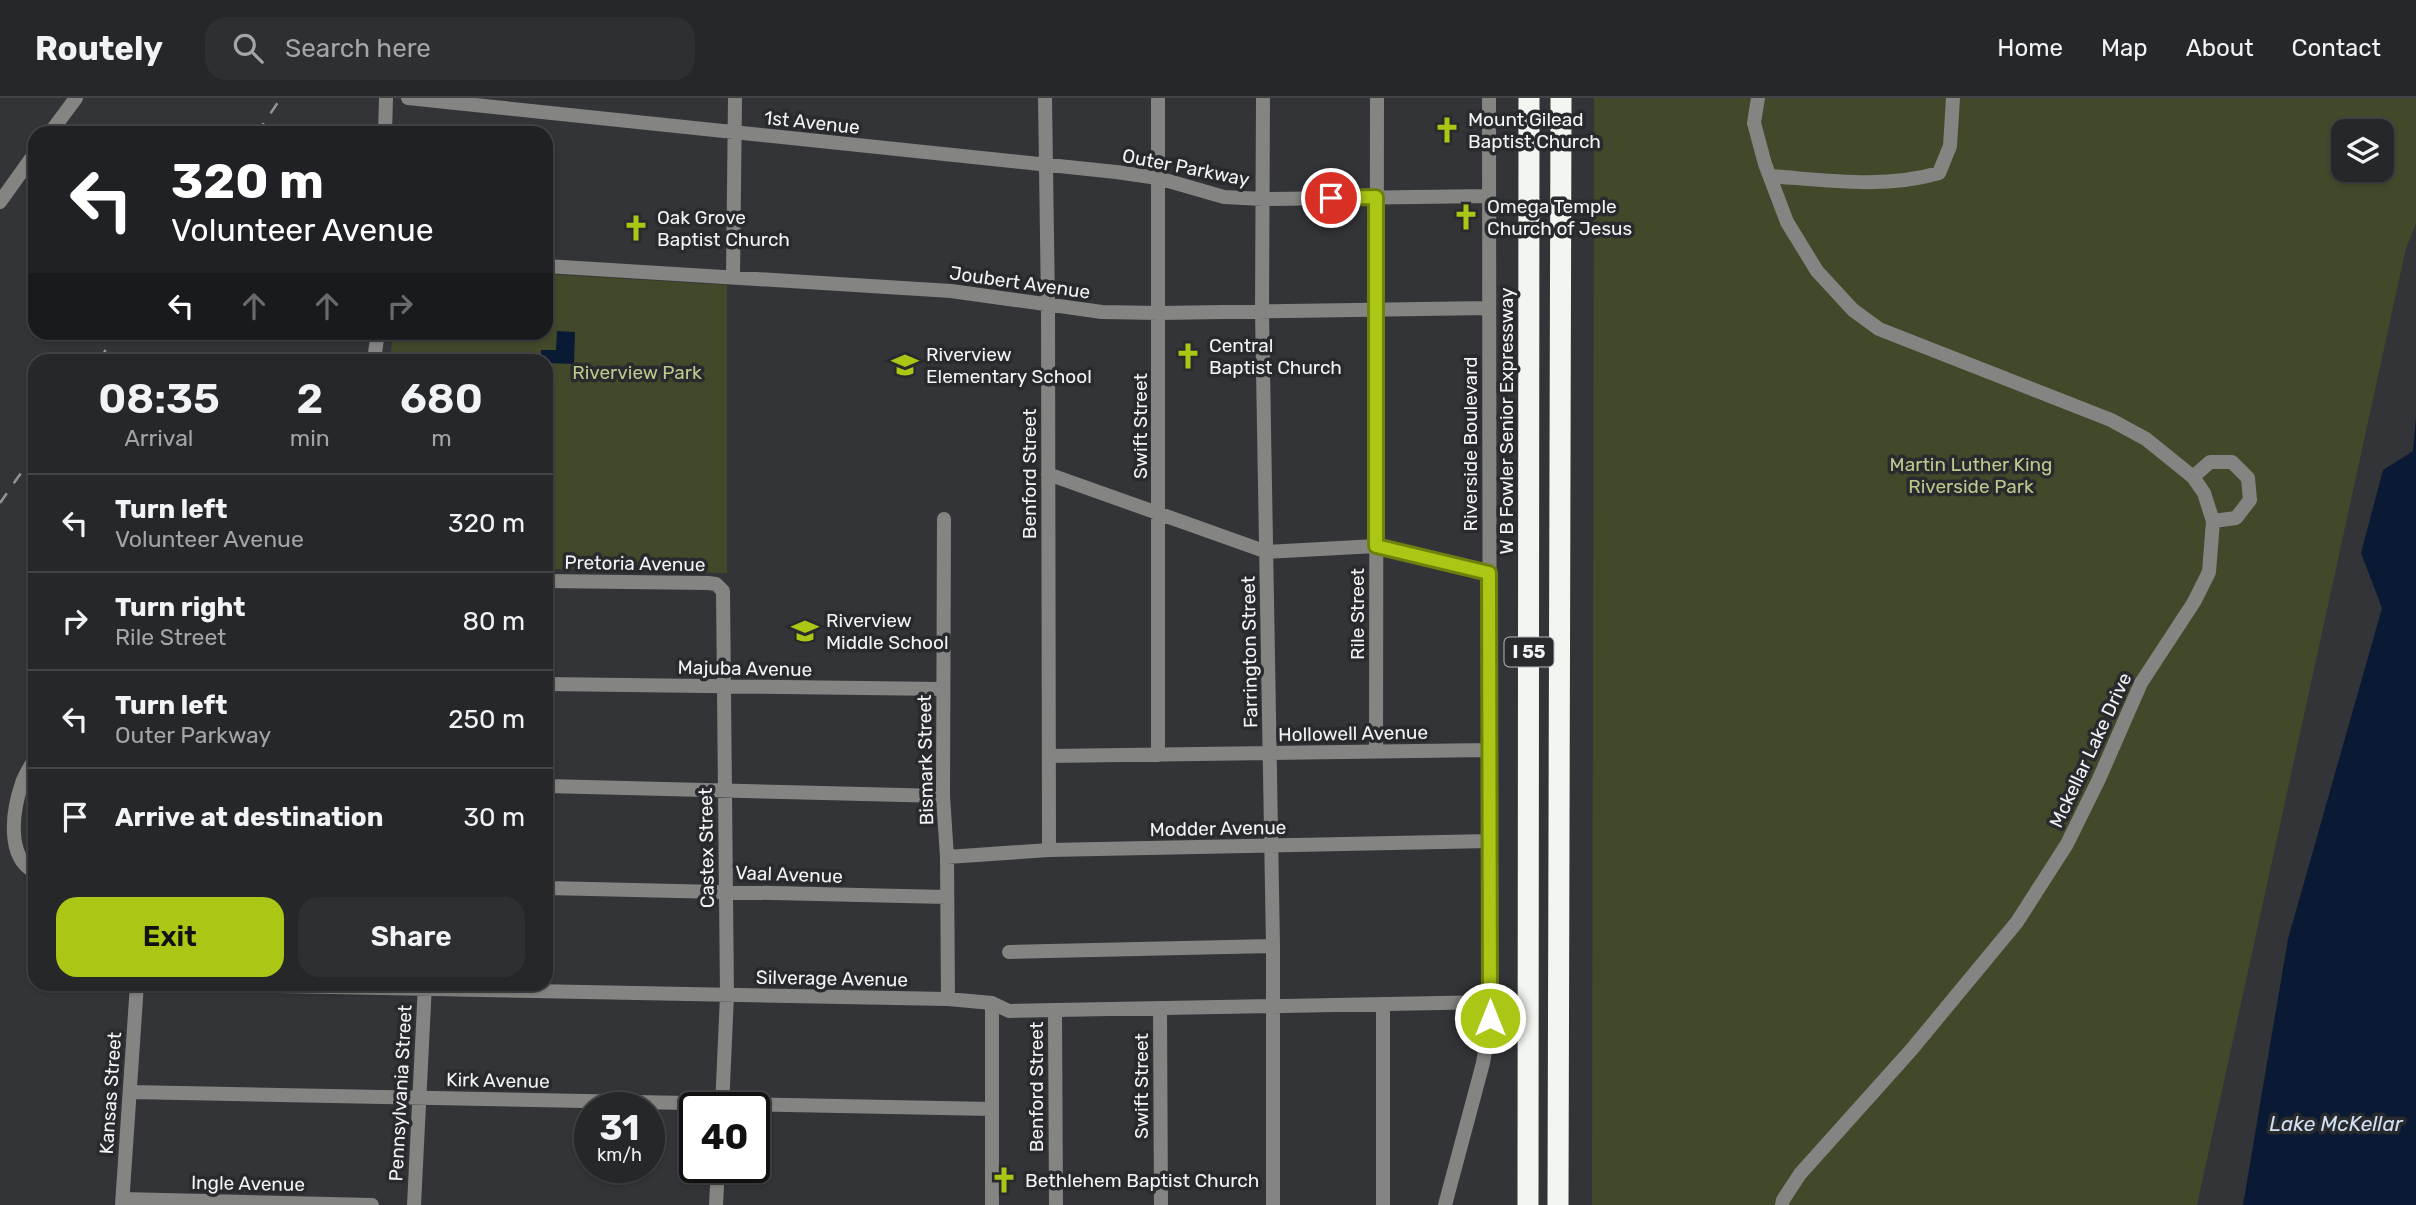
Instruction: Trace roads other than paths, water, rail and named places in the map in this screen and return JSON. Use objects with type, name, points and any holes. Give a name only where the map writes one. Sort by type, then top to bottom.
[{"type":"highway","name":"W B Fowler Senior Expressway","points":[[1528,1205],[1529,98]]},
{"type":"highway","name":"I 55","points":[[1558,1205],[1561,98]]},
{"type":"street","points":[[55,126],[76,98]]},
{"type":"street","points":[[385,126],[386,98]]},
{"type":"street","name":"1st Avenue","points":[[408,98],[1045,165]]},
{"type":"street","points":[[733,277],[735,98]]},
{"type":"street","name":"Benford Street","points":[[1045,98],[1049,850]]},
{"type":"street","name":"Swift Street","points":[[1158,98],[1158,755]]},
{"type":"street","name":"Farrington Street","points":[[1263,98],[1262,312],[1272,846],[1273,1205]]},
{"type":"street","name":"Rile Street","points":[[1376,751],[1377,98]]},
{"type":"street","name":"Riverside Boulevard","points":[[1446,1205],[1486,1051],[1491,1002],[1489,98]]},
{"type":"street","name":"Mckellar Lake Drive","points":[[1758,98],[1754,123],[1787,222],[1817,271],[1853,310],[1879,329],[2111,420],[2146,439],[2193,477],[2204,493],[2213,521],[2209,572],[2194,602],[2141,683],[2067,844],[2017,922],[1912,1049],[1800,1174],[1782,1205]]},
{"type":"street","points":[[1770,176],[1858,182],[1916,180],[1939,173],[1950,146],[1953,98]]},
{"type":"street","points":[[0,202],[28,163]]},
{"type":"street","name":"Outer Parkway","points":[[1045,165],[1158,178],[1224,197],[1264,200],[1489,196]]},
{"type":"street","name":"Joubert Avenue","points":[[553,266],[951,291],[1101,312],[1489,308]]},
{"type":"street","points":[[2193,477],[2210,462],[2232,462],[2248,478],[2250,500],[2236,517],[2213,521]]},
{"type":"street","points":[[1048,474],[1267,552],[1376,546],[1489,573]]},
{"type":"street","name":"Bismark Street","points":[[944,519],[943,796],[947,857],[948,999]]},
{"type":"street","name":"Pretoria Avenue","points":[[553,581],[708,583],[721,588]]},
{"type":"street","name":"Castex Street","points":[[721,588],[727,891],[727,995],[723,1092]]},
{"type":"street","name":"Majuba Avenue","points":[[553,684],[943,689]]},
{"type":"street","name":"Hollowell Avenue","points":[[1049,756],[1489,750]]},
{"type":"street","points":[[28,771],[22,782],[14,822],[16,851],[28,869]]},
{"type":"street","points":[[553,786],[943,796]]},
{"type":"street","name":"Modder Avenue","points":[[947,857],[1049,850],[1490,841]]},
{"type":"street","name":"Vaal Avenue","points":[[553,888],[947,897]]},
{"type":"street","points":[[1009,952],[1273,946]]},
{"type":"street","name":"Silverage Avenue","points":[[553,990],[948,999],[992,1003],[1009,1011],[1491,1002]]},
{"type":"street","name":"Kansas Street","points":[[122,1202],[137,991]]},
{"type":"street","name":"Pennsylvania Street","points":[[414,1205],[425,991]]},
{"type":"street","points":[[992,1003],[992,1205]]},
{"type":"street","points":[[1382,1004],[1383,1205]]},
{"type":"street","name":"Swift Street","points":[[1160,1009],[1161,1205]]},
{"type":"street","name":"Benford Street","points":[[1055,1011],[1056,1205]]},
{"type":"street","name":"Kirk Avenue","points":[[130,1091],[679,1104]]},
{"type":"street","name":"Kirk Avenue","points":[[770,1106],[992,1109]]},
{"type":"street","points":[[716,1205],[717,1183]]},
{"type":"street","name":"Ingle Avenue","points":[[122,1202],[372,1205]]},
{"type":"water","points":[[557,331],[575,332],[574,364],[553,363],[553,354],[541,354],[541,350],[556,350]]},
{"type":"water","name":"Lake McKellar","points":[[2416,417],[2416,1205],[2243,1205],[2288,939],[2382,608],[2361,553],[2383,470],[2413,451]]},
{"type":"railway","points":[[262,126],[281,98]]},
{"type":"railway","points":[[103,354],[113,340]]},
{"type":"railway","points":[[0,503],[28,463]]},
{"type":"place","name":"Mount Gilead Baptist Church","points":[[1447,130]]},
{"type":"place","name":"Omega Temple Church of Jesus","points":[[1466,217]]},
{"type":"place","name":"Oak Grove Baptist Church","points":[[636,228]]},
{"type":"place","name":"Central Baptist Church","points":[[1188,356]]},
{"type":"place","name":"Riverview Elementary School","points":[[905,365]]},
{"type":"place","name":"Riverview Middle School","points":[[805,631]]},
{"type":"place","name":"Bethlehem Baptist Church","points":[[1004,1180]]},
{"type":"park label","name":"Riverview Park","points":[[637,372]]},
{"type":"park label","name":"Martin Luther King Riverside Park","points":[[1971,475]]}]
